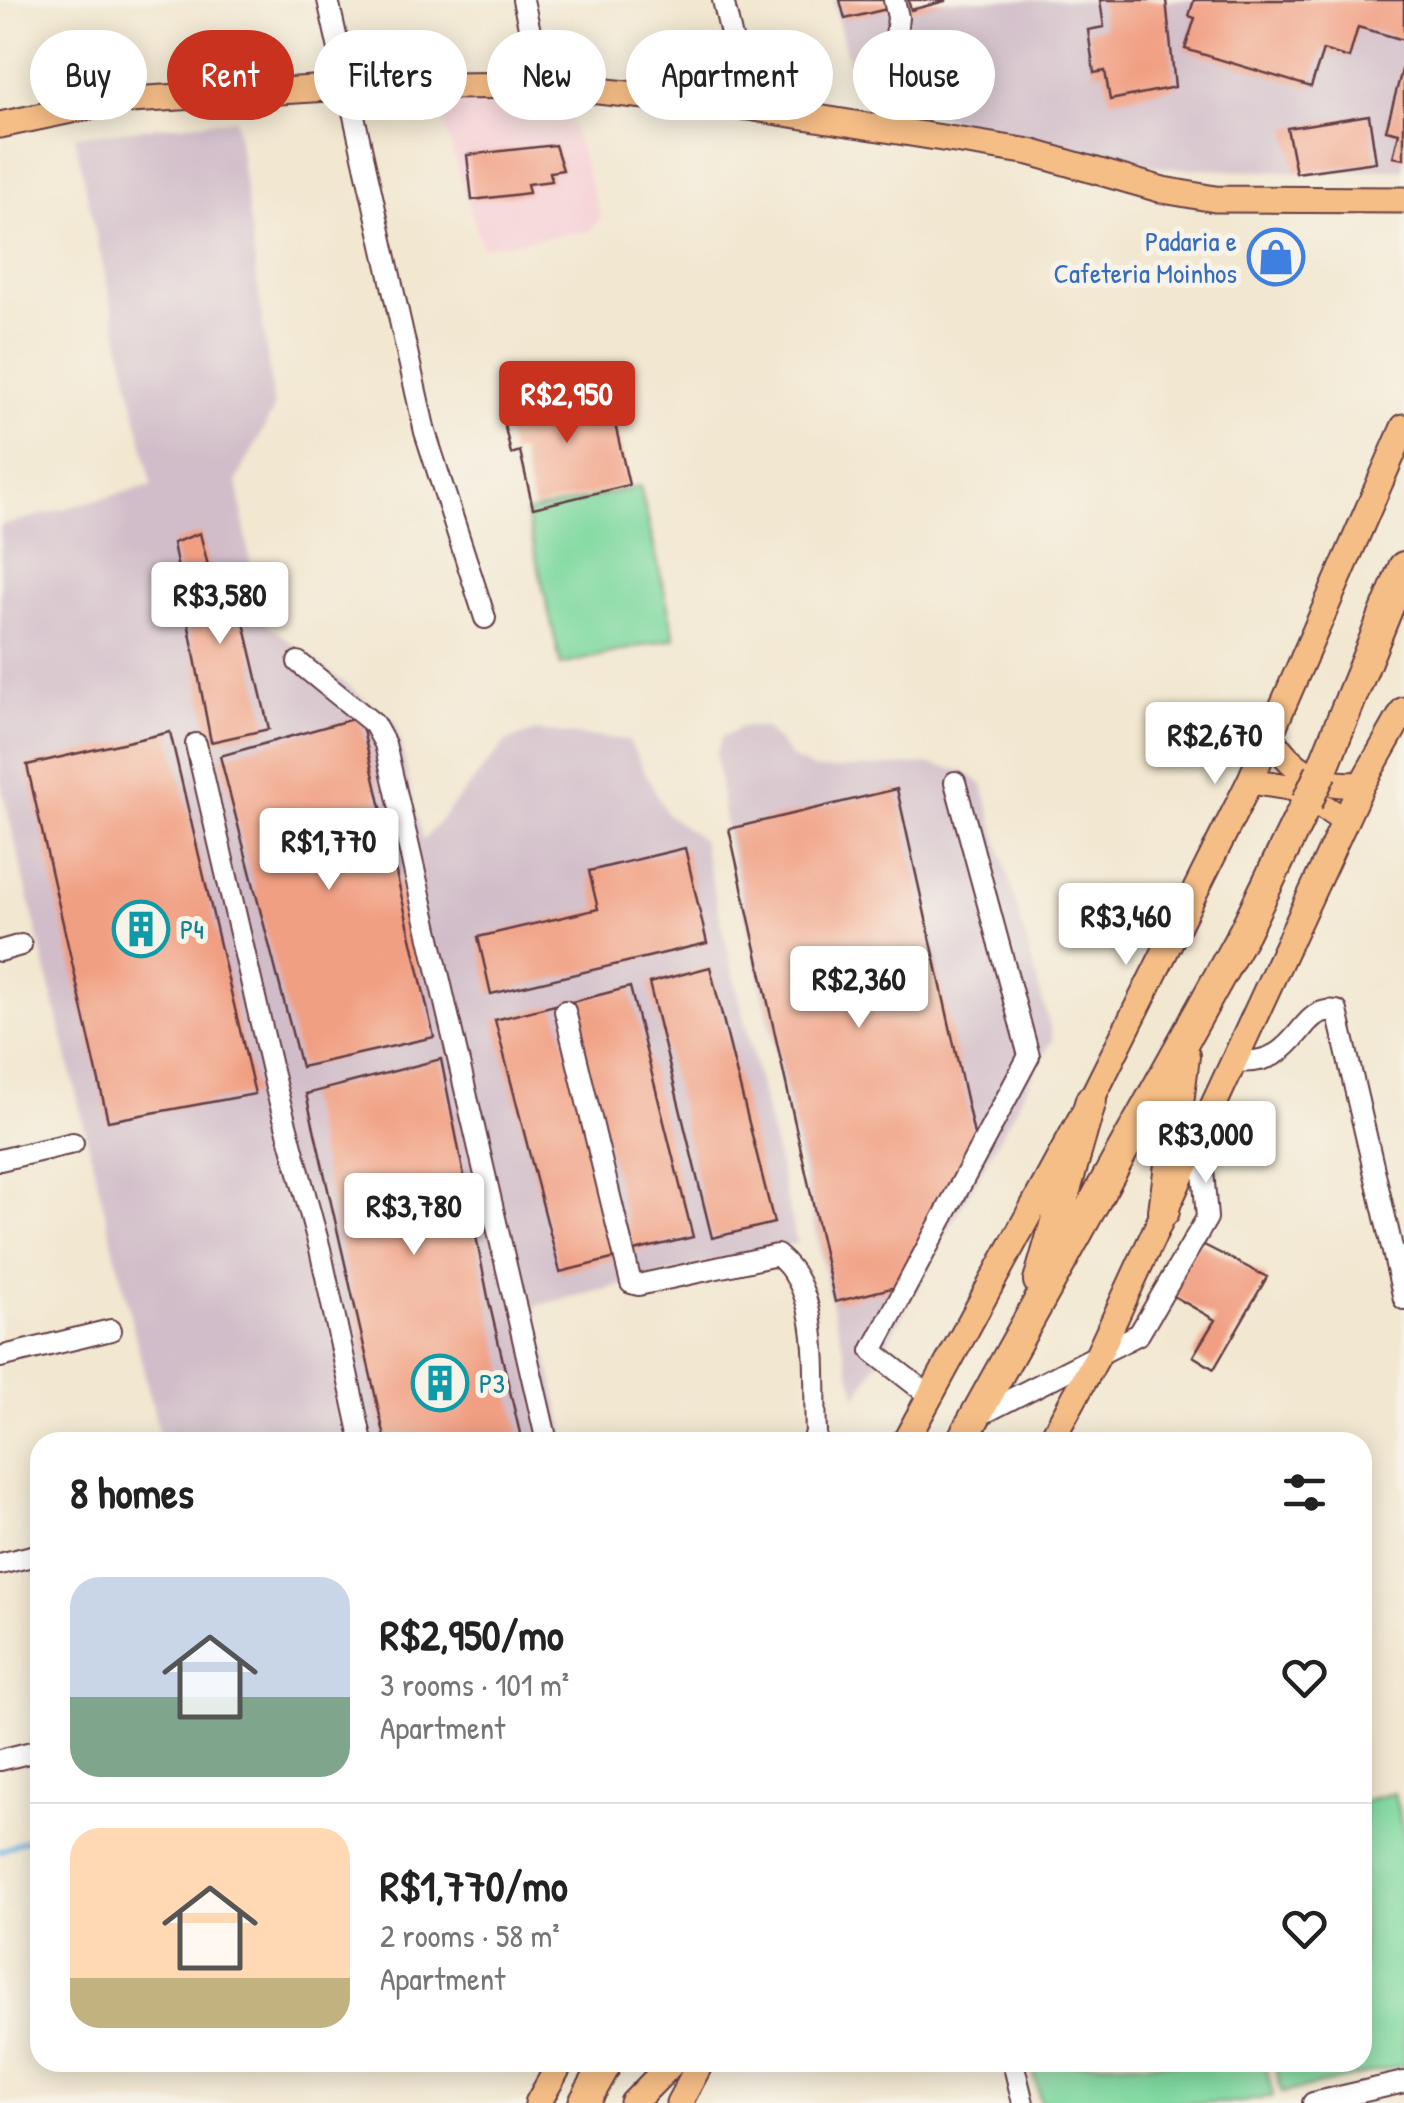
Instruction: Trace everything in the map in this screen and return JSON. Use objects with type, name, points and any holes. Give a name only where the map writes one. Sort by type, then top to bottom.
[{"type":"highway","points":[[968,1430],[1186,1037],[1307,802],[1404,567]]},
{"type":"highway","points":[[1164,1212],[1186,1037]]},
{"type":"highway","points":[[1030,1318],[1091,1100]]},
{"type":"highway","points":[[584,2103],[601,2072]]},
{"type":"main road","points":[[0,125],[114,101],[314,89]]},
{"type":"main road","points":[[830,120],[1030,152],[1163,190],[1216,199],[1401,204]]},
{"type":"main road","points":[[910,1432],[1091,1100],[1250,780],[1404,427]]},
{"type":"main road","points":[[1056,1432],[1098,1355],[1362,784],[1404,710]]},
{"type":"main road","points":[[1270,735],[1280,752],[1308,774],[1341,786],[1362,784]]},
{"type":"main road","points":[[1250,780],[1295,788],[1345,821]]},
{"type":"main road","points":[[538,2103],[555,2072]]},
{"type":"main road","points":[[633,2103],[663,2072]]},
{"type":"main road","points":[[680,2103],[696,2072]]},
{"type":"street","points":[[328,0],[334,30]]},
{"type":"street","points":[[523,0],[530,30]]},
{"type":"street","points":[[723,0],[730,30]]},
{"type":"street","points":[[887,129],[898,16],[894,0]]},
{"type":"street","points":[[354,120],[425,432],[485,618]]},
{"type":"street","points":[[298,662],[374,724],[385,744],[544,1432]]},
{"type":"street","points":[[196,744],[276,1088],[320,1250],[360,1432]]},
{"type":"street","points":[[930,1396],[872,1351],[1030,1056],[955,782]]},
{"type":"street","points":[[0,951],[22,945]]},
{"type":"street","points":[[565,1011],[631,1283],[638,1286],[777,1255],[794,1268],[809,1309],[816,1432]]},
{"type":"street","points":[[1234,1061],[1264,1062],[1278,1055],[1310,1019],[1337,1011],[1404,1298]]},
{"type":"street","points":[[968,1430],[1139,1334],[1208,1218],[1200,1133]]},
{"type":"street","points":[[0,1160],[73,1143]]},
{"type":"street","points":[[0,1358],[112,1330]]},
{"type":"street","points":[[0,1564],[30,1556]]},
{"type":"street","points":[[0,1760],[30,1752]]},
{"type":"street","points":[[1014,2072],[1022,2103]]},
{"type":"street","points":[[1313,2103],[1404,2082]]},
{"type":"shaded area","points":[[833,0],[1404,0],[1404,169],[1307,173],[1165,168],[955,120],[995,120],[995,30],[853,30],[853,82]]},
{"type":"shaded area","points":[[467,104],[487,104],[487,120],[570,120],[601,217],[590,231],[482,247],[442,120],[467,120]]},
{"type":"shaded area","points":[[236,120],[274,409],[237,480],[259,618],[395,722],[423,841],[507,741],[536,731],[628,740],[667,814],[702,840],[797,1243],[535,1306],[565,1432],[159,1432],[0,780],[0,526],[152,485],[74,136]]},
{"type":"shaded area","points":[[743,726],[766,728],[793,759],[815,770],[929,764],[963,771],[983,785],[1053,1039],[857,1398],[832,1306],[726,830],[716,755],[722,737]]},
{"type":"green space","points":[[640,486],[675,638],[561,665],[526,513]]},
{"type":"green space","points":[[1394,1793],[1404,1836],[1404,2065],[1282,2093],[1277,2072],[1372,2072],[1372,1799]]},
{"type":"green space","points":[[1033,2072],[1267,2072],[1273,2096],[1238,2103],[1041,2103]]},
{"type":"building","points":[[840,0],[889,0],[891,8],[845,19]]},
{"type":"building","points":[[908,0],[945,0],[945,1],[911,10]]},
{"type":"building","points":[[1100,0],[1166,0],[1175,87],[1110,100],[1105,71],[1094,73],[1088,30],[1104,27]]},
{"type":"building","points":[[1194,0],[1404,0],[1404,40],[1358,27],[1349,58],[1323,50],[1311,87],[1185,49],[1195,18],[1189,16]]},
{"type":"building","points":[[1403,66],[1404,159],[1393,157],[1399,133],[1386,130]]},
{"type":"building","points":[[1369,115],[1376,162],[1296,173],[1287,128]]},
{"type":"building","points":[[555,145],[563,170],[550,172],[552,181],[527,184],[529,193],[472,200],[467,155]]},
{"type":"building","points":[[606,385],[629,485],[533,508],[520,451],[511,454],[501,410]]},
{"type":"building","points":[[200,533],[212,582],[233,576],[269,729],[211,742],[173,543]]},
{"type":"building","points":[[360,717],[434,1037],[301,1067],[220,756]]},
{"type":"building","name":"P4","points":[[170,732],[255,1094],[108,1121],[27,765]]},
{"type":"building","points":[[897,789],[977,1148],[904,1285],[835,1302],[729,829]]},
{"type":"building","points":[[685,848],[707,943],[491,994],[478,937],[598,909],[589,871]]},
{"type":"building","points":[[710,967],[774,1223],[712,1238],[649,983]]},
{"type":"building","points":[[630,987],[693,1237],[634,1251],[572,1002]]},
{"type":"building","points":[[555,1005],[620,1257],[560,1272],[495,1020]]},
{"type":"building","points":[[441,1059],[489,1302],[520,1432],[384,1432],[306,1094]]},
{"type":"building","points":[[1198,1242],[1267,1277],[1214,1369],[1193,1356],[1215,1320],[1165,1291]]},
{"type":"waterway","points":[[0,1851],[30,1838]]},
{"type":"place","name":"Padaria e Cafeteria Moinhos","points":[[1276,257]]},
{"type":"place","name":"P4","points":[[141,929]]},
{"type":"place","name":"P3","points":[[440,1383]]}]
